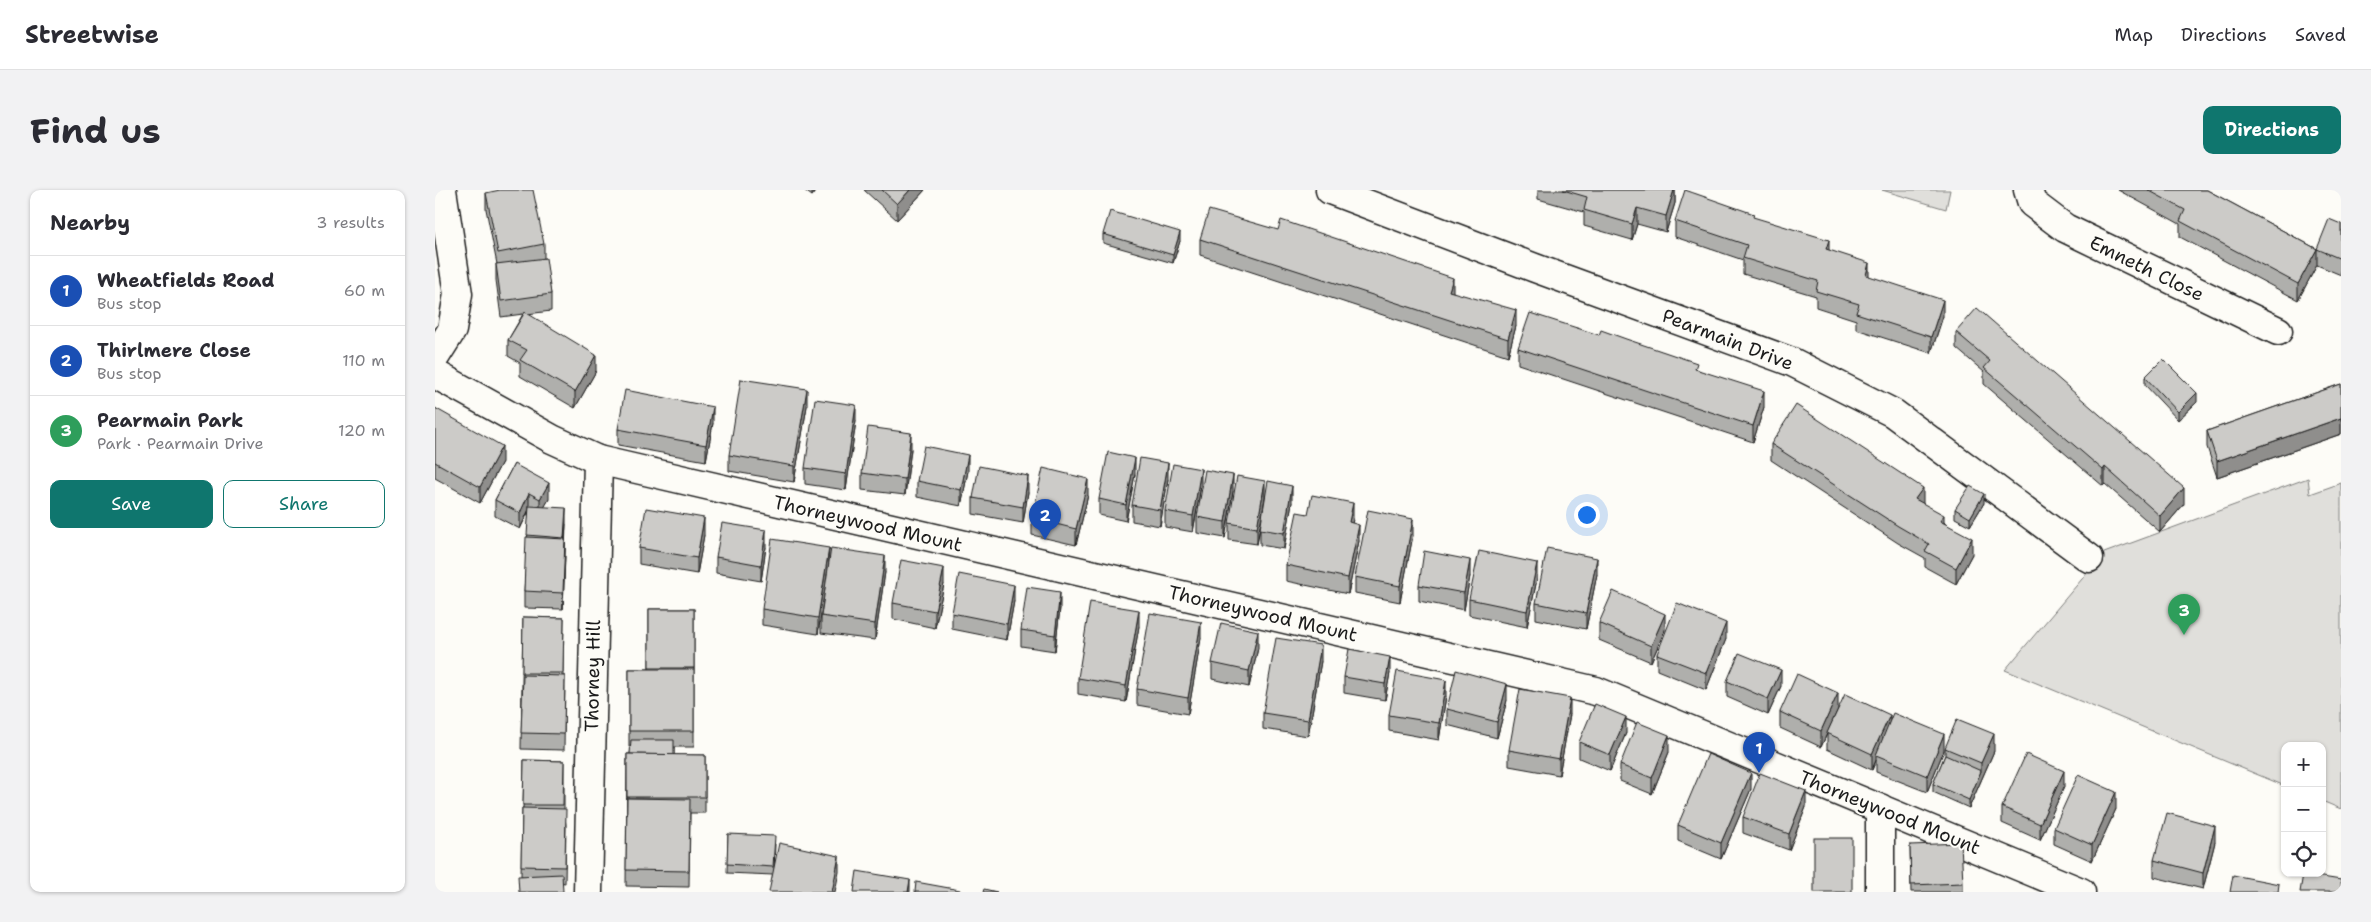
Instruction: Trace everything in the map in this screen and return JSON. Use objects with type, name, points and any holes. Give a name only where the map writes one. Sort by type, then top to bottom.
[{"type":"street","points":[[435,357],[452,330],[458,294],[442,190]]},
{"type":"street","name":"Pearmain Drive","points":[[1330,190],[1535,268],[1788,360],[1893,413],[1983,491],[2007,509],[2089,558]]},
{"type":"street","name":"Emneth Close","points":[[2028,190],[2032,203],[2065,228],[2228,318],[2278,331]]},
{"type":"street","name":"Thorneywood Mount","points":[[435,374],[553,439],[597,460],[1595,691],[2081,892]]},
{"type":"street","name":"Thorney Hill","points":[[592,891],[597,460]]},
{"type":"street","points":[[1880,808],[1880,892]]},
{"type":"shaded area","points":[[1882,190],[1950,190],[1946,209]]},
{"type":"shaded area","points":[[2308,478],[2310,494],[2341,483],[2341,809],[2326,803],[2326,742],[2281,742],[2281,784],[2005,670],[2104,553]]},
{"type":"building","points":[[500,190],[533,190],[544,244],[498,253],[486,193]]},
{"type":"building","points":[[882,190],[910,190],[897,204]]},
{"type":"building","points":[[1563,190],[1674,190],[1666,216],[1637,208],[1632,224],[1584,210],[1587,197]]},
{"type":"building","points":[[1685,190],[1754,214],[1753,217],[1829,240],[1826,249],[1869,263],[1866,275],[1943,300],[1931,337],[1856,313],[1859,304],[1816,291],[1818,281],[1743,258],[1747,245],[1675,221]]},
{"type":"building","points":[[2148,190],[2207,190],[2317,249],[2298,284],[2180,221],[2185,210]]},
{"type":"building","points":[[1209,210],[1278,230],[1281,220],[1453,278],[1449,291],[1516,310],[1508,339],[1200,239]]},
{"type":"building","points":[[1110,211],[1180,232],[1173,255],[1103,234]]},
{"type":"building","points":[[2329,219],[2341,224],[2341,259],[2317,249]]},
{"type":"building","points":[[546,258],[551,294],[501,301],[496,264]]},
{"type":"building","points":[[1977,308],[2184,488],[2160,516],[2105,467],[2103,470],[1984,368],[1990,361],[1956,332]]},
{"type":"building","points":[[525,312],[596,355],[575,392],[520,360],[527,350],[508,340]]},
{"type":"building","points":[[1530,313],[1599,335],[1601,330],[1697,363],[1695,369],[1764,391],[1753,426],[1518,348]]},
{"type":"building","points":[[2163,359],[2197,393],[2178,412],[2145,377]]},
{"type":"building","points":[[741,379],[807,389],[794,466],[729,455]]},
{"type":"building","points":[[2341,384],[2341,418],[2217,461],[2207,431]]},
{"type":"building","points":[[625,390],[713,407],[706,445],[618,429]]},
{"type":"building","points":[[815,399],[856,405],[846,474],[805,468]]},
{"type":"building","points":[[1796,405],[1923,488],[1915,499],[1944,515],[1940,521],[1972,538],[1956,568],[1925,551],[1929,544],[1771,444]]},
{"type":"building","points":[[435,408],[502,446],[480,487],[435,462]]},
{"type":"building","points":[[868,427],[911,433],[905,479],[862,473]]},
{"type":"building","points":[[924,446],[968,455],[961,490],[917,481]]},
{"type":"building","points":[[1108,452],[1135,458],[1126,505],[1099,499]]},
{"type":"building","points":[[1140,458],[1168,463],[1160,510],[1132,505]]},
{"type":"building","points":[[514,464],[549,483],[540,499],[529,493],[520,513],[495,500]]},
{"type":"building","points":[[1173,464],[1201,469],[1193,516],[1165,511]]},
{"type":"building","points":[[979,466],[1028,476],[1023,507],[973,498]]},
{"type":"building","points":[[1043,468],[1088,479],[1076,529],[1032,518]]},
{"type":"building","points":[[1205,470],[1233,475],[1225,522],[1197,517]]},
{"type":"building","points":[[1237,476],[1265,481],[1257,528],[1229,523]]},
{"type":"building","points":[[1268,481],[1292,486],[1284,533],[1260,529]]},
{"type":"building","points":[[1970,486],[1984,494],[1970,518],[1955,509]]},
{"type":"building","points":[[1312,495],[1353,503],[1349,522],[1359,525],[1348,578],[1286,565],[1297,512],[1308,514]]},
{"type":"building","points":[[529,506],[566,508],[564,538],[527,535]]},
{"type":"building","points":[[646,508],[704,518],[697,558],[639,548]]},
{"type":"building","points":[[1368,510],[1413,519],[1400,586],[1355,577]]},
{"type":"building","points":[[722,523],[766,530],[761,565],[716,557]]},
{"type":"building","points":[[526,537],[565,539],[563,593],[524,591]]},
{"type":"building","points":[[772,539],[829,548],[818,618],[762,609]]},
{"type":"building","points":[[831,548],[885,556],[875,624],[821,616]]},
{"type":"building","points":[[1547,548],[1597,558],[1586,613],[1536,603]]},
{"type":"building","points":[[1424,551],[1470,560],[1464,593],[1419,585]]},
{"type":"building","points":[[1479,551],[1537,563],[1527,611],[1469,599]]},
{"type":"building","points":[[901,560],[944,568],[935,611],[893,603]]},
{"type":"building","points":[[959,574],[1014,585],[1007,624],[952,613]]},
{"type":"building","points":[[1027,587],[1060,592],[1055,635],[1021,630]]},
{"type":"building","points":[[1613,591],[1665,614],[1651,646],[1599,623]]},
{"type":"building","points":[[1090,602],[1139,610],[1126,686],[1078,678]]},
{"type":"building","points":[[1677,603],[1726,623],[1706,673],[1657,654]]},
{"type":"building","points":[[649,609],[694,609],[694,668],[649,668]]},
{"type":"building","points":[[1150,613],[1201,622],[1188,698],[1137,689]]},
{"type":"building","points":[[523,617],[564,618],[563,673],[522,673]]},
{"type":"building","points":[[1221,623],[1258,631],[1249,671],[1212,663]]},
{"type":"building","points":[[1276,638],[1321,645],[1308,720],[1263,713]]},
{"type":"building","points":[[1349,649],[1390,657],[1385,684],[1344,677]]},
{"type":"building","points":[[1739,653],[1781,670],[1768,699],[1727,681]]},
{"type":"building","points":[[629,669],[694,669],[694,731],[629,731]]},
{"type":"building","points":[[1456,670],[1507,684],[1497,722],[1447,709]]},
{"type":"building","points":[[1397,671],[1446,680],[1439,723],[1389,715]]},
{"type":"building","points":[[1797,674],[1838,693],[1821,731],[1780,712]]},
{"type":"building","points":[[523,675],[565,676],[564,734],[521,733]]},
{"type":"building","points":[[1520,689],[1570,698],[1559,759],[1509,750]]},
{"type":"building","points":[[1845,694],[1890,715],[1872,754],[1827,733]]},
{"type":"building","points":[[1595,704],[1626,717],[1610,755],[1579,742]]},
{"type":"building","points":[[1893,713],[1944,734],[1927,776],[1876,755]]},
{"type":"building","points":[[1957,719],[1994,734],[1981,763],[1945,748]]},
{"type":"building","points":[[1637,722],[1669,735],[1652,778],[1620,765]]},
{"type":"building","points":[[631,740],[674,740],[674,755],[630,754]]},
{"type":"building","points":[[627,754],[705,755],[705,797],[627,797]]},
{"type":"building","points":[[1708,754],[1751,773],[1721,843],[1678,825]]},
{"type":"building","points":[[2026,754],[2064,771],[2040,824],[2002,807]]},
{"type":"building","points":[[1945,755],[1981,771],[1969,800],[1933,784]]},
{"type":"building","points":[[524,760],[564,761],[563,805],[523,805]]},
{"type":"building","points":[[1760,773],[1806,791],[1789,834],[1743,817]]},
{"type":"building","points":[[2078,775],[2116,792],[2092,845],[2054,828]]},
{"type":"building","points":[[627,798],[690,799],[689,871],[626,870]]},
{"type":"building","points":[[522,808],[566,809],[565,867],[521,866]]},
{"type":"building","points":[[2167,813],[2215,826],[2203,873],[2154,860]]},
{"type":"building","points":[[728,834],[775,836],[773,867],[727,864]]},
{"type":"building","points":[[1814,838],[1852,838],[1852,892],[1814,892]]},
{"type":"building","points":[[779,843],[839,856],[832,892],[769,892]]},
{"type":"building","points":[[1961,843],[1963,883],[1911,885],[1910,845]]},
{"type":"building","points":[[857,871],[910,880],[908,892],[854,892]]},
{"type":"building","points":[[562,874],[563,892],[519,892],[518,876]]},
{"type":"building","points":[[2233,875],[2279,884],[2278,892],[2230,892]]},
{"type":"building","points":[[2302,877],[2322,877],[2341,880],[2341,892],[2300,892]]},
{"type":"building","points":[[916,882],[960,890],[960,892],[915,892]]},
{"type":"building","points":[[984,889],[997,892],[983,892]]},
{"type":"place","name":"Thirlmere Close","points":[[1045,540]]},
{"type":"place","name":"Pearmain Park","points":[[2184,635]]},
{"type":"place","name":"Wheatfields Road","points":[[1759,773]]}]
